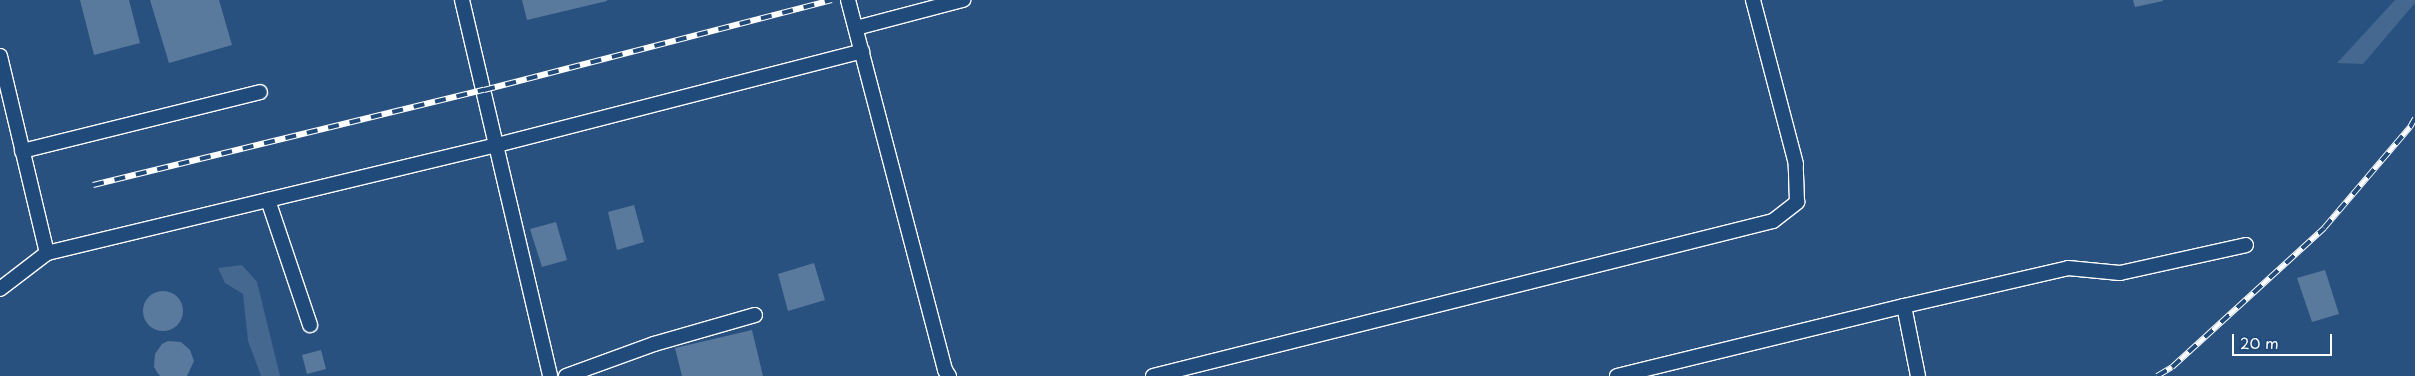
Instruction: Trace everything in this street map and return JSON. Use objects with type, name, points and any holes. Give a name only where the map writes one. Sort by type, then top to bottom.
[{"type":"lane","points":[[462,0],[550,376]]},
{"type":"lane","points":[[848,0],[942,360],[949,376]]},
{"type":"lane","points":[[856,28],[963,0]]},
{"type":"lane","points":[[1153,376],[1773,221],[1797,202],[1796,164],[1753,0]]},
{"type":"lane","points":[[0,289],[47,254],[497,144],[862,51]]},
{"type":"lane","points":[[0,56],[47,254]]},
{"type":"lane","points":[[22,151],[260,92]]},
{"type":"lane","points":[[268,200],[310,325]]},
{"type":"lane","points":[[1617,376],[2068,268],[2120,273],[2246,245]]},
{"type":"lane","points":[[1904,306],[1918,376]]},
{"type":"lane","points":[[566,376],[654,344],[755,315]]},
{"type":"shaded area","points":[[2395,0],[2415,0],[2415,3],[2363,64],[2337,63]]},
{"type":"shaded area","points":[[242,265],[257,282],[280,376],[261,376],[248,341],[243,294],[225,283],[218,268]]},
{"type":"building","points":[[80,0],[129,0],[140,43],[94,55]]},
{"type":"building","points":[[150,0],[219,0],[232,45],[169,63]]},
{"type":"building","points":[[522,0],[607,0],[607,1],[527,20]]},
{"type":"building","points":[[2133,0],[2163,0],[2163,1],[2135,7]]},
{"type":"building","points":[[634,205],[644,242],[617,250],[608,212]]},
{"type":"building","points":[[556,222],[567,260],[542,267],[530,229]]},
{"type":"building","points":[[814,263],[825,300],[788,311],[778,274]]},
{"type":"building","points":[[2325,270],[2339,314],[2312,322],[2297,278]]},
{"type":"building","points":[[167,291],[174,294],[180,300],[183,311],[182,319],[174,328],[167,331],[159,331],[152,328],[144,319],[143,307],[146,300],[155,292]]},
{"type":"building","points":[[752,330],[763,376],[682,376],[675,348]]},
{"type":"building","points":[[168,341],[181,342],[190,350],[194,361],[187,376],[160,376],[154,367],[155,354],[162,344]]},
{"type":"building","points":[[321,350],[326,369],[307,374],[302,355]]},
{"type":"railway","points":[[93,185],[484,90],[832,0]]},
{"type":"railway","points":[[2157,376],[2172,367],[2324,228],[2410,127],[2415,118]]}]
